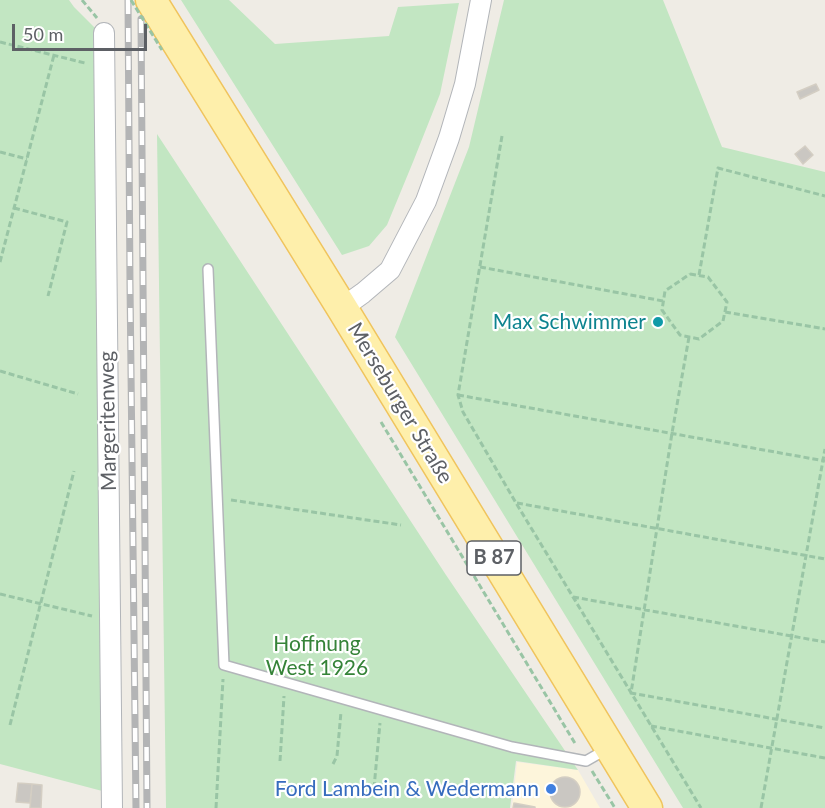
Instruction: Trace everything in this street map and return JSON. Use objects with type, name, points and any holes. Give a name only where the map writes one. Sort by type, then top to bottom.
[{"type":"main road","name":"Merseburger Straße","points":[[157,10],[342,308],[598,754],[646,808]]},
{"type":"street","points":[[342,308],[390,270],[426,201],[449,138],[465,84],[481,0]]},
{"type":"street","name":"Margeritenweg","points":[[104,33],[112,808]]},
{"type":"lane","points":[[208,269],[224,665],[512,747],[598,754]]},
{"type":"path","points":[[131,0],[162,50]]},
{"type":"path","points":[[0,42],[104,69]]},
{"type":"path","points":[[0,261],[54,55]]},
{"type":"path","points":[[502,136],[458,395],[463,412],[701,808]]},
{"type":"path","points":[[0,152],[27,159]]},
{"type":"path","points":[[699,275],[718,168],[825,196]]},
{"type":"path","points":[[14,208],[67,222],[48,296]]},
{"type":"path","points":[[480,267],[663,301]]},
{"type":"path","points":[[690,274],[699,275],[708,277],[727,302],[723,321],[699,339],[680,335],[662,310],[665,291],[690,274]]},
{"type":"path","points":[[725,312],[825,329]]},
{"type":"path","points":[[632,693],[689,337]]},
{"type":"path","points":[[0,371],[78,394]]},
{"type":"path","points":[[458,395],[824,461]]},
{"type":"path","points":[[377,414],[598,754],[615,808]]},
{"type":"path","points":[[761,808],[825,449]]},
{"type":"path","points":[[10,725],[74,471]]},
{"type":"path","points":[[218,498],[401,525]]},
{"type":"path","points":[[516,503],[825,559]]},
{"type":"path","points":[[0,594],[110,620]]},
{"type":"path","points":[[573,597],[825,642]]},
{"type":"path","points":[[216,808],[224,665]]},
{"type":"path","points":[[280,761],[285,682]]},
{"type":"path","points":[[632,693],[825,728]]},
{"type":"path","points":[[333,764],[337,756],[343,699]]},
{"type":"path","points":[[374,788],[381,709]]},
{"type":"path","points":[[651,726],[825,758]]},
{"type":"shaded area","name":"Ford Lambein & Wedermann","points":[[517,762],[578,770],[600,808],[512,808]]},
{"type":"green space","points":[[0,0],[69,0],[95,28],[106,792],[0,764]]},
{"type":"green space","points":[[181,0],[229,0],[275,44],[389,36],[398,7],[459,3],[440,94],[387,225],[369,246],[342,255]]},
{"type":"green space","points":[[504,0],[663,0],[722,147],[825,172],[825,808],[683,808],[395,337],[469,147]]},
{"type":"green space","name":"Hoffnung West 1926","points":[[157,134],[446,575],[578,770],[516,761],[510,808],[166,808]]},
{"type":"building","points":[[816,84],[819,90],[800,99],[797,92]]},
{"type":"building","points":[[805,146],[813,155],[803,164],[795,154]]},
{"type":"building","points":[[565,777],[576,781],[580,792],[576,803],[565,807],[554,803],[550,792],[554,781]]},
{"type":"building","points":[[18,783],[32,784],[30,803],[16,802]]},
{"type":"building","points":[[32,784],[42,785],[41,808],[30,808]]},
{"type":"building","points":[[514,803],[535,807],[535,808],[513,808]]},
{"type":"railway","points":[[128,0],[136,808]]},
{"type":"railway","points":[[141,19],[147,808]]},
{"type":"place","name":"Max Schwimmer","points":[[658,322]]},
{"type":"place","name":"Ford Lambein & Wedermann","points":[[551,789]]}]
